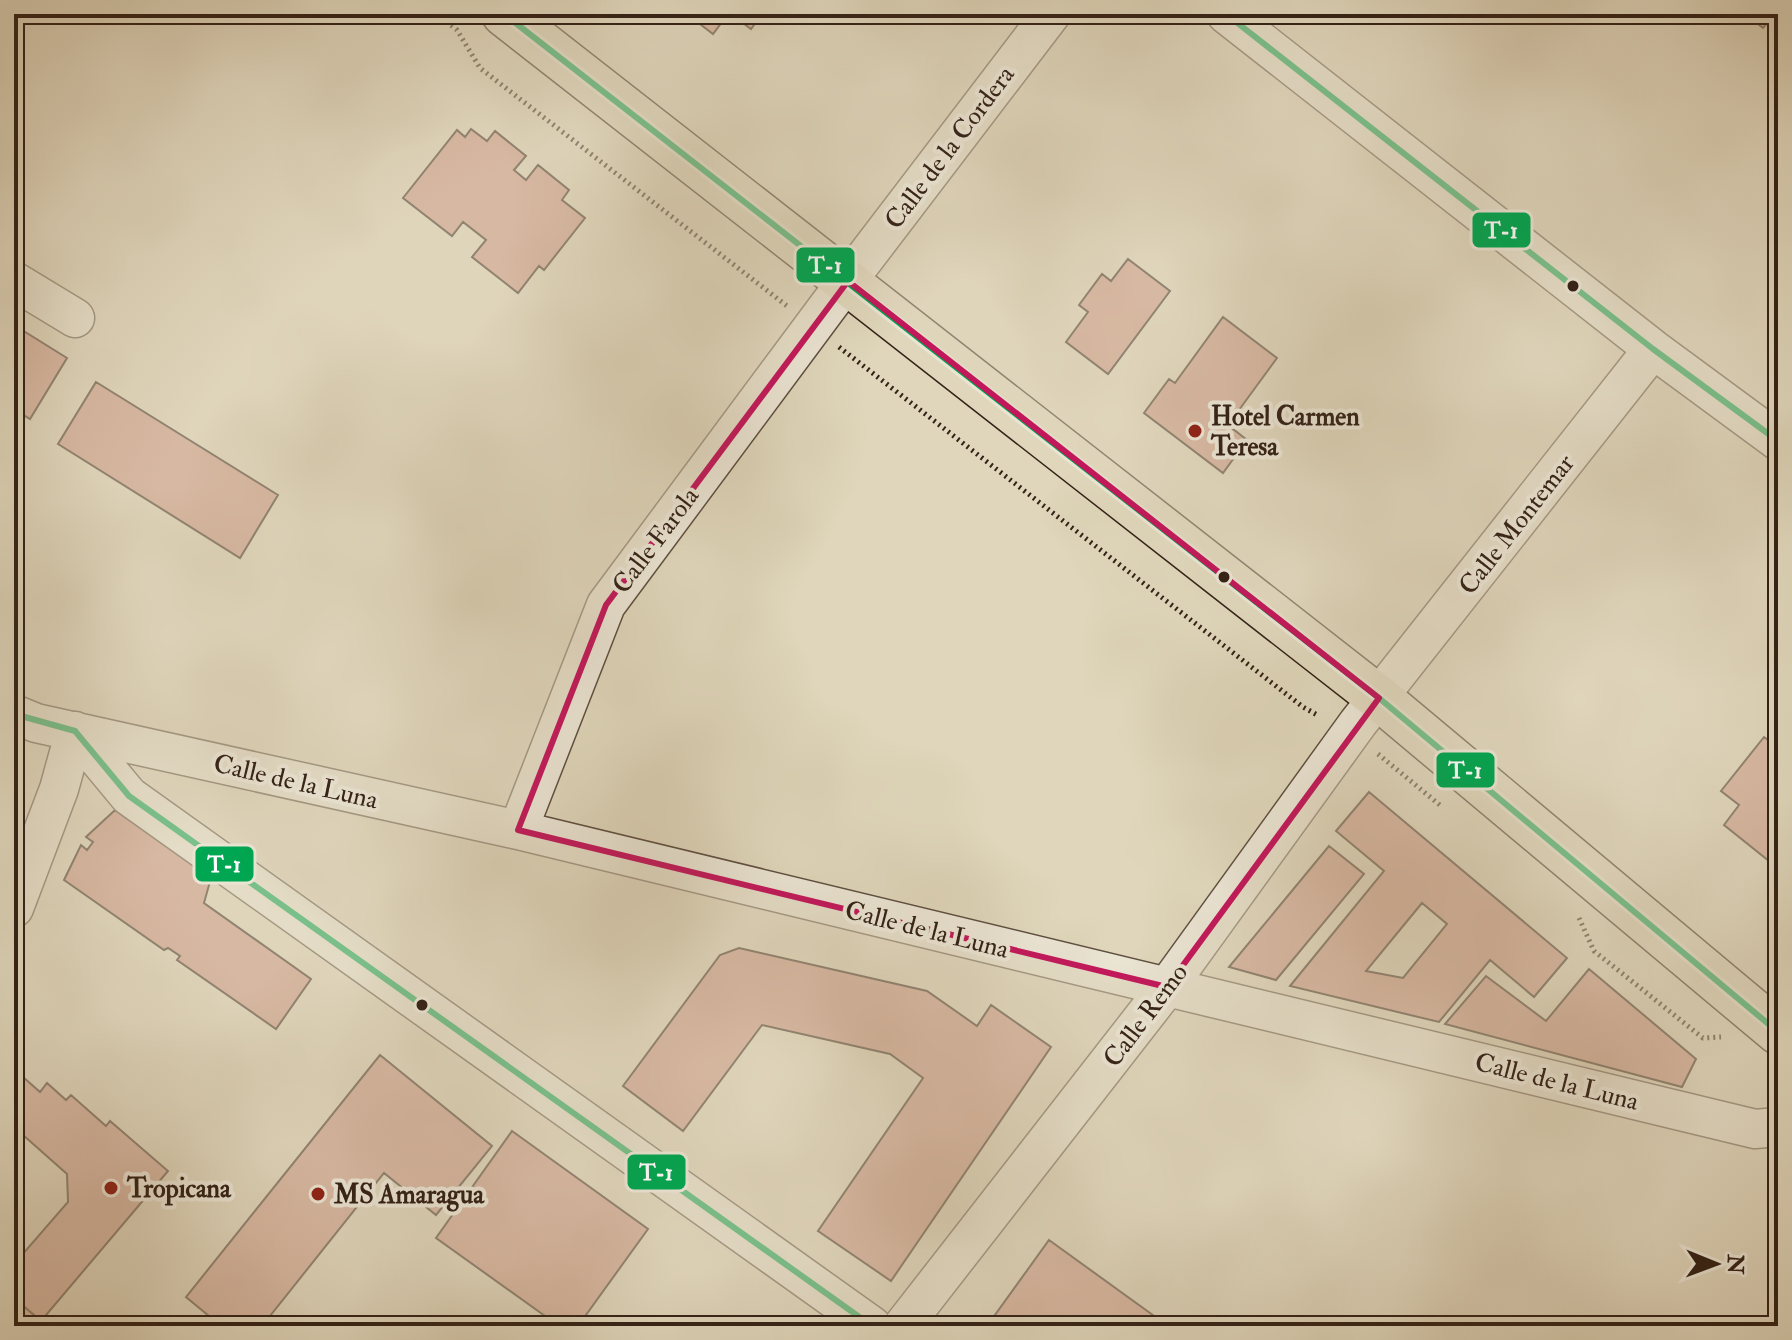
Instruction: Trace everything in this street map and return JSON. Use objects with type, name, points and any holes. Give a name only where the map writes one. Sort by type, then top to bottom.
[{"type":"main road","points":[[504,14],[1379,698],[1778,1032]]},
{"type":"street","name":"Calle de la Cordera","points":[[848,281],[1051,14]]},
{"type":"street","points":[[1226,14],[1653,349],[1777,437]]},
{"type":"street","points":[[14,281],[75,318]]},
{"type":"street","name":"Calle Farola","points":[[518,830],[606,605],[848,281]]},
{"type":"street","name":"Calle Montemar","points":[[1379,698],[1653,349]]},
{"type":"street","name":"Calle Remo","points":[[903,1326],[1167,987],[1379,698]]},
{"type":"street","name":"Calle de la Luna","points":[[14,714],[36,723],[518,830],[1755,1129],[1778,1127]]},
{"type":"street","points":[[14,908],[59,789],[75,731]]},
{"type":"street","points":[[75,731],[129,796],[872,1326]]},
{"type":"path","points":[[437,14],[457,30],[480,68],[1303,707],[1351,733],[1444,808]]},
{"type":"path","points":[[1578,916],[1594,951],[1703,1038],[1731,1037]]},
{"type":"highlighted area","points":[[848,281],[1379,698],[1167,987],[518,830],[606,605]]},
{"type":"building","points":[[687,14],[728,14],[713,34]]},
{"type":"building","points":[[731,14],[762,14],[751,29]]},
{"type":"building","points":[[1745,14],[1775,14],[1763,28]]},
{"type":"building","points":[[471,129],[487,141],[495,131],[526,156],[514,170],[526,180],[538,165],[569,190],[562,200],[585,218],[544,270],[539,266],[518,293],[472,257],[486,240],[463,222],[452,236],[403,198],[457,130],[465,137]]},
{"type":"building","points":[[1128,259],[1170,291],[1108,374],[1066,342],[1088,312],[1079,305],[1102,274],[1111,281]]},
{"type":"building","points":[[1223,317],[1277,358],[1228,425],[1247,440],[1223,473],[1144,413],[1169,379],[1175,383]]},
{"type":"building","points":[[14,325],[67,358],[30,419],[14,409]]},
{"type":"building","points":[[96,382],[278,495],[240,558],[58,444]]},
{"type":"building","points":[[1764,737],[1778,747],[1778,849],[1769,861],[1724,825],[1739,805],[1721,791]]},
{"type":"building","points":[[1369,792],[1567,958],[1534,997],[1490,960],[1439,1022],[1290,986],[1384,871],[1336,831]],"holes":[[[1422,903],[1447,924],[1403,978],[1366,971]]]},
{"type":"building","points":[[115,810],[211,878],[204,903],[311,979],[276,1029],[177,960],[180,956],[168,948],[164,950],[64,880],[81,845],[87,850],[93,842],[86,837]]},
{"type":"building","points":[[1329,846],[1364,874],[1276,980],[1229,967]]},
{"type":"building","points":[[739,948],[927,991],[977,1026],[991,1005],[1051,1047],[891,1281],[818,1231],[923,1078],[890,1054],[762,1025],[683,1131],[623,1086],[720,955]]},
{"type":"building","points":[[1589,969],[1696,1059],[1682,1087],[1445,1024],[1486,976],[1546,1021]]},
{"type":"building","name":"MS Amaragua","points":[[380,1055],[492,1146],[436,1215],[384,1173],[262,1326],[221,1326],[186,1297]]},
{"type":"building","name":"Tropicana","points":[[14,1069],[40,1092],[47,1083],[66,1100],[71,1095],[106,1126],[110,1121],[168,1171],[41,1321],[14,1298],[14,1264],[68,1202],[67,1174],[14,1127]]},
{"type":"building","points":[[512,1131],[648,1229],[578,1326],[559,1326],[436,1238]]},
{"type":"building","points":[[1049,1240],[1168,1326],[987,1326]]},
{"type":"building","points":[[14,1298],[41,1321],[14,1326]]},
{"type":"transit line","name":"T-1","points":[[504,14],[1379,698],[1778,1032]]},
{"type":"transit line","name":"T-1","points":[[1226,14],[1653,349],[1774,438],[1778,433]]},
{"type":"transit line","name":"T-1","points":[[14,714],[75,731],[129,796],[872,1326]]},
{"type":"place","name":"Hotel Carmen Teresa","points":[[1195,431]]},
{"type":"place","name":"Tropicana","points":[[111,1188]]},
{"type":"place","name":"MS Amaragua","points":[[318,1194]]}]
